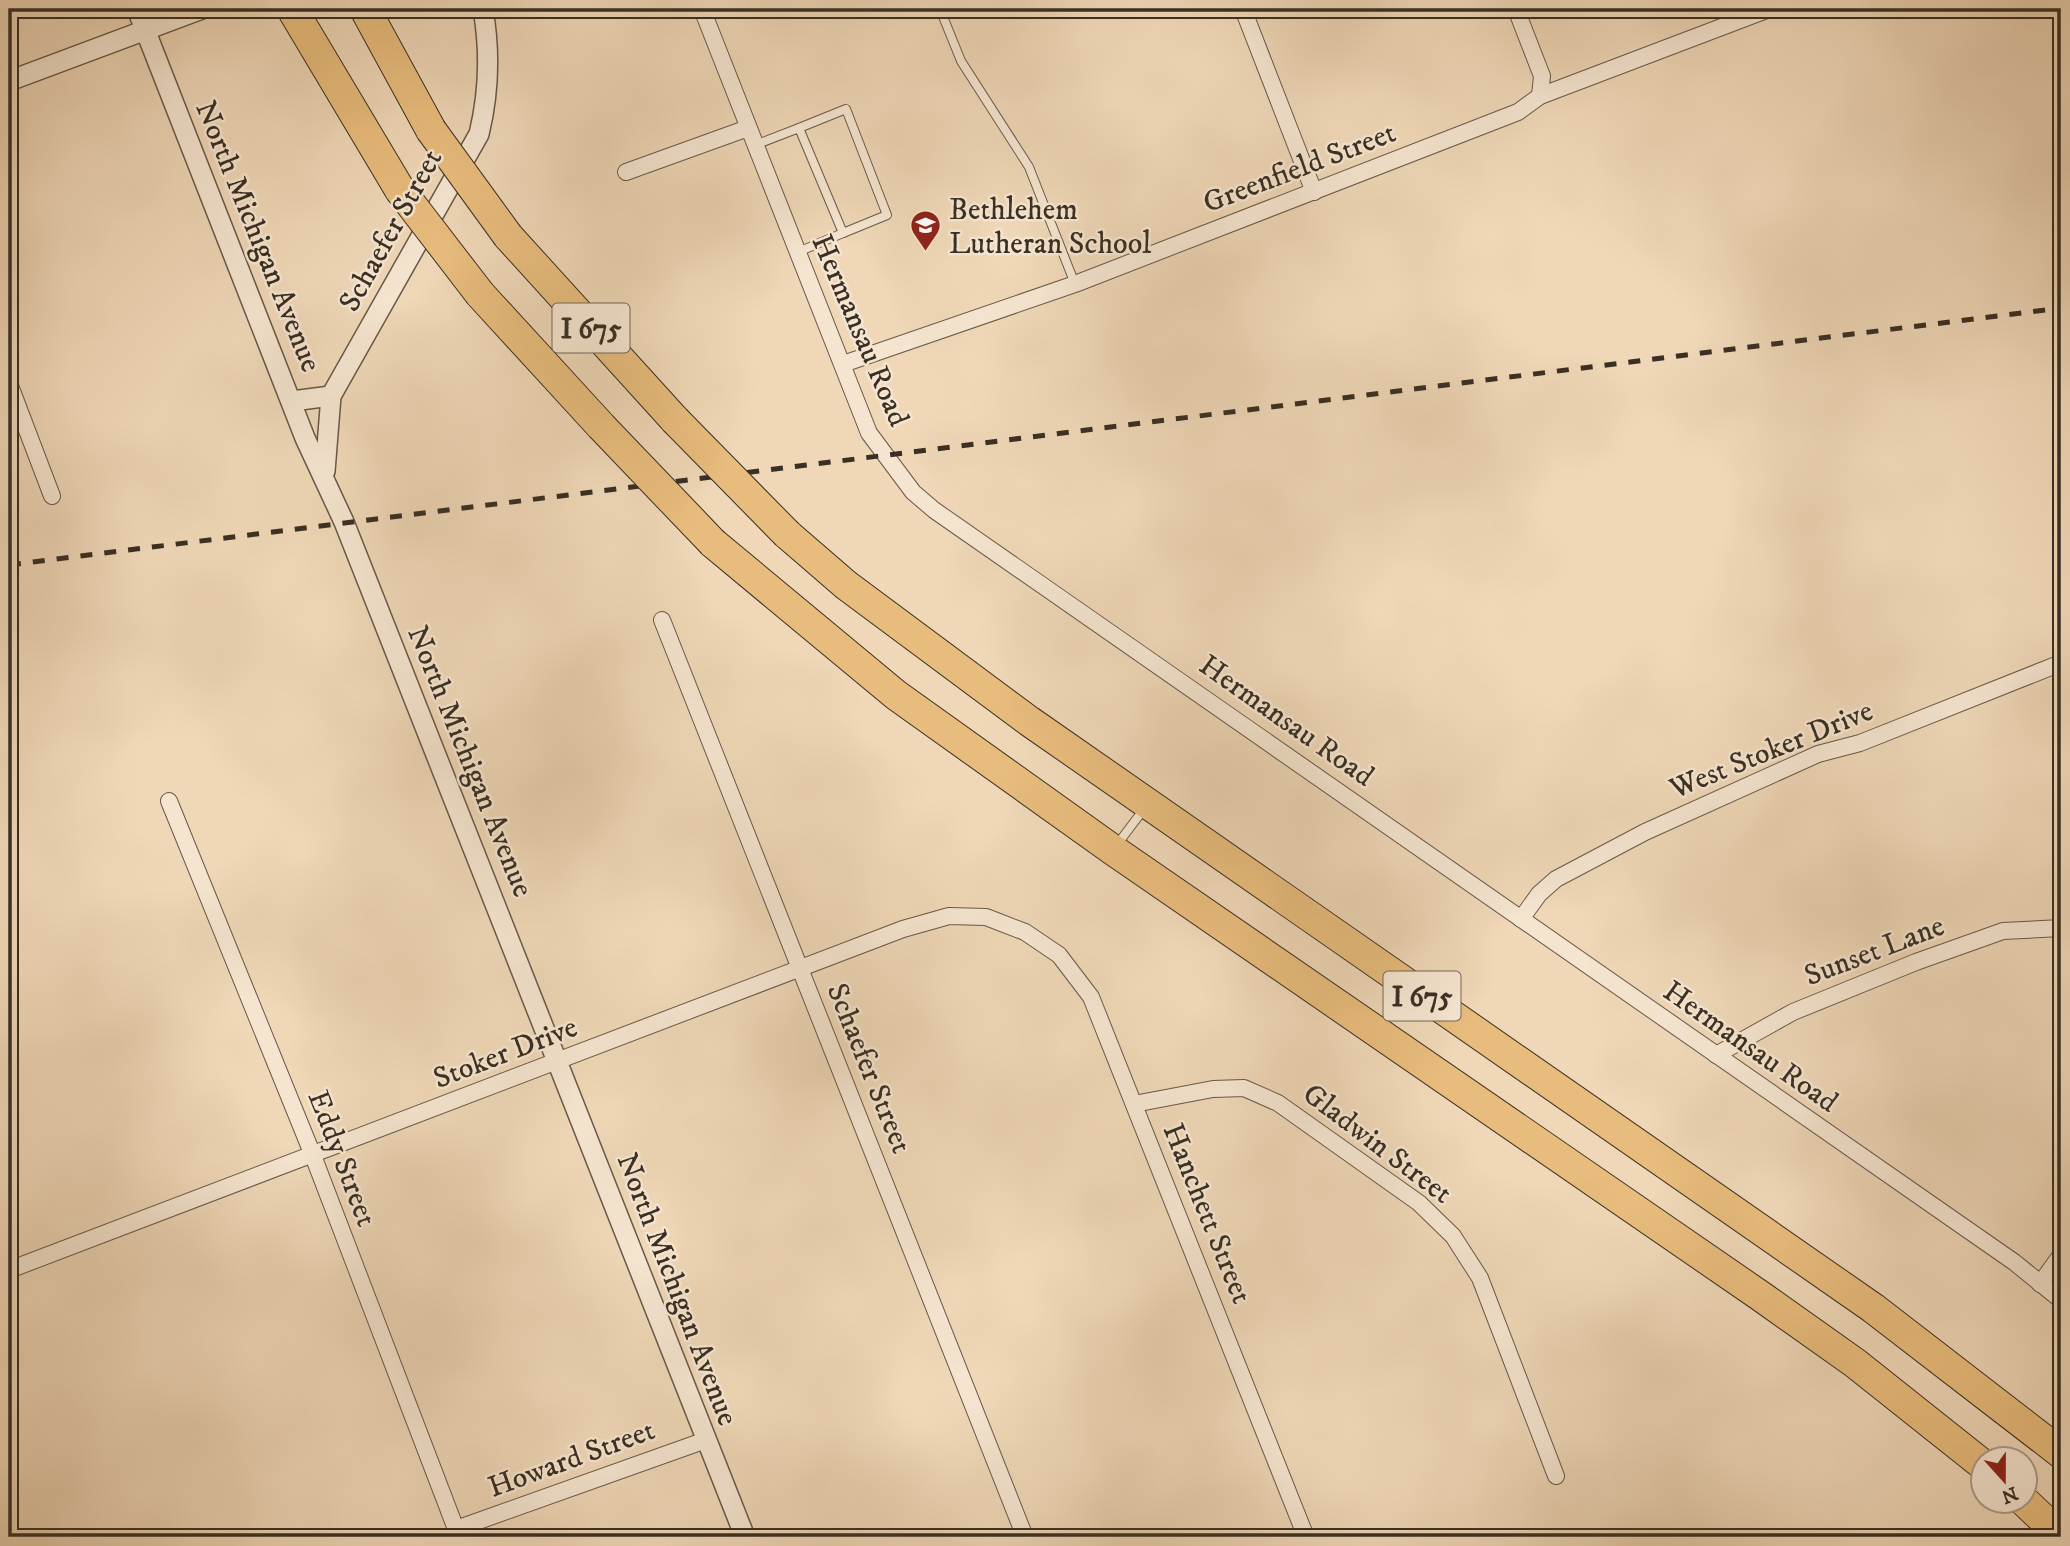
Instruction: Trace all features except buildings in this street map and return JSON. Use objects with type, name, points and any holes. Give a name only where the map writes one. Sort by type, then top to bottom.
[{"type":"highway","name":"I 675","points":[[292,9],[400,190],[480,294],[713,543],[895,695],[1113,850],[1762,1297],[1854,1363],[1968,1452]]},
{"type":"highway","name":"I 675","points":[[366,11],[430,130],[508,236],[675,420],[787,534],[846,585],[1148,804],[1873,1308],[2061,1453]]},
{"type":"highway","points":[[2038,1514],[2061,1536]]},
{"type":"street","name":"North Michigan Avenue","points":[[137,9],[305,438],[325,476],[745,1537]]},
{"type":"street","points":[[9,82],[202,9]]},
{"type":"street","name":"Schaefer Street","points":[[325,476],[331,396],[479,134],[486,105],[487,81],[483,9]]},
{"type":"street","name":"Hermansau Road","points":[[702,9],[869,433],[913,492],[934,510],[2014,1262],[2061,1300]]},
{"type":"street","points":[[1243,9],[1314,192]]},
{"type":"street","points":[[1516,9],[1542,76],[1540,96]]},
{"type":"street","name":"Greenfield Street","points":[[843,364],[1075,284],[1518,112],[1540,96],[1769,9]]},
{"type":"street","points":[[626,172],[748,128]]},
{"type":"street","points":[[9,383],[52,496]]},
{"type":"street","points":[[292,401],[331,396]]},
{"type":"street","name":"Schaefer Street","points":[[662,620],[1025,1537]]},
{"type":"street","name":"West Stoker Drive","points":[[1521,919],[1539,894],[1556,879],[1645,832],[1818,754],[1860,743],[2061,663]]},
{"type":"street","name":"Eddy Street","points":[[169,801],[313,1153],[458,1533]]},
{"type":"street","name":"Stoker Drive","points":[[9,1270],[313,1153],[558,1063],[903,929],[949,916],[986,917],[1025,932]]},
{"type":"street","name":"Sunset Lane","points":[[1716,1055],[1793,1012],[1916,962],[2003,931],[2061,928]]},
{"type":"street","name":"Hanchett Street","points":[[1025,932],[1059,955],[1091,997],[1306,1537]]},
{"type":"street","name":"Gladwin Street","points":[[1134,1104],[1213,1089],[1244,1088],[1278,1103],[1419,1203],[1453,1236],[1480,1278],[1556,1476]]},
{"type":"street","points":[[2040,1284],[2061,1255]]},
{"type":"street","name":"Howard Street","points":[[458,1533],[706,1440]]},
{"type":"lane","points":[[940,9],[961,61],[1029,167],[1075,284]]},
{"type":"lane","points":[[755,145],[846,109],[887,215],[798,251]]},
{"type":"lane","points":[[799,128],[843,233]]},
{"type":"lane","points":[[1113,850],[1148,804]]},
{"type":"railway","points":[[9,565],[2061,308]]},
{"type":"place","name":"Bethlehem Lutheran School","points":[[926,253]]}]
